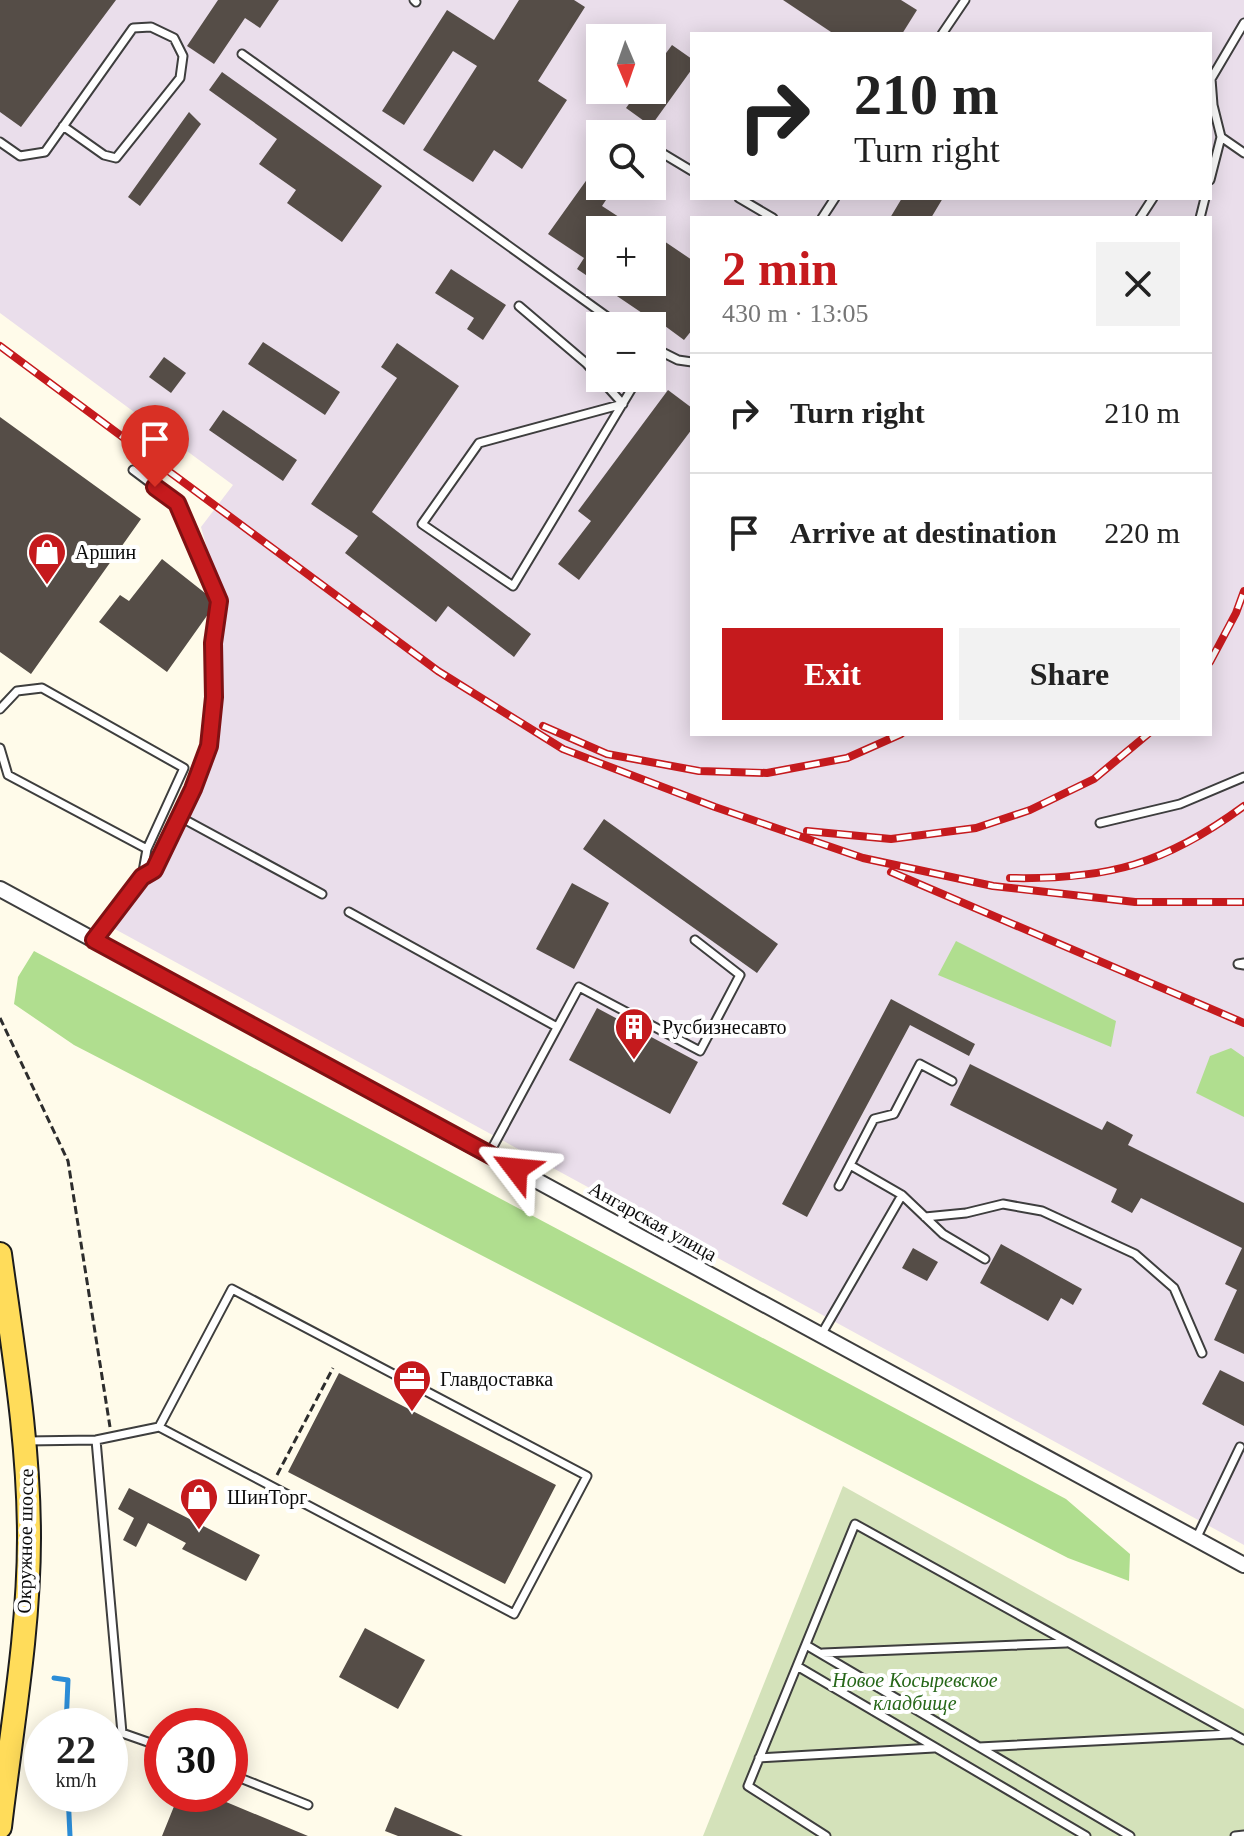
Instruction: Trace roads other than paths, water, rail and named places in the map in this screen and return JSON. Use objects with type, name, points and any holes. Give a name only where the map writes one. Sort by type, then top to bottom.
[{"type":"main road","name":"Окружное шоссе","points":[[0,1254],[25,1441],[28,1555],[23,1630],[0,1827]]},
{"type":"street","name":"Ангарская улица","points":[[0,889],[1244,1565]]},
{"type":"lane","points":[[943,32],[965,0]]},
{"type":"lane","points":[[1212,77],[1244,23]]},
{"type":"lane","points":[[0,142],[20,156],[45,152],[63,126],[133,28],[151,27],[174,38],[183,56],[180,78],[116,158],[104,155],[63,126]]},
{"type":"lane","points":[[242,54],[601,312]]},
{"type":"lane","points":[[1212,108],[1221,137],[1212,172]]},
{"type":"lane","points":[[1221,137],[1244,153]]},
{"type":"lane","points":[[666,155],[690,170]]},
{"type":"lane","points":[[742,200],[770,216]]},
{"type":"lane","points":[[519,306],[586,363],[623,404]]},
{"type":"lane","points":[[666,354],[690,362]]},
{"type":"lane","points":[[623,404],[479,443],[422,524],[513,586],[623,404],[630,392]]},
{"type":"lane","points":[[94,940],[142,877],[154,870],[209,746],[214,697],[213,643],[219,601],[177,503],[133,470]]},
{"type":"lane","points":[[0,709],[17,691],[42,688],[184,768],[147,849],[142,877]]},
{"type":"lane","points":[[0,748],[8,775],[147,849]]},
{"type":"lane","points":[[1100,823],[1180,804],[1244,777]]},
{"type":"lane","points":[[180,817],[322,894]]},
{"type":"lane","points":[[349,912],[557,1027]]},
{"type":"lane","points":[[488,1154],[579,987],[700,1051],[740,975],[695,940]]},
{"type":"lane","points":[[839,1186],[874,1119],[894,1114],[920,1064],[952,1081]]},
{"type":"lane","points":[[850,1165],[902,1195],[943,1234],[985,1259]]},
{"type":"lane","points":[[821,1335],[902,1195]]},
{"type":"lane","points":[[925,1217],[966,1213],[1003,1204],[1042,1211],[1135,1254],[1174,1288],[1202,1353]]},
{"type":"lane","points":[[25,1441],[96,1440],[159,1427],[514,1614],[587,1476],[232,1289],[159,1427]]},
{"type":"lane","points":[[96,1440],[122,1733],[144,1741]]},
{"type":"lane","points":[[1196,1539],[1240,1447]]},
{"type":"lane","points":[[826,1836],[748,1786],[855,1524],[1244,1740]]},
{"type":"lane","points":[[820,1653],[1068,1643]]},
{"type":"lane","points":[[806,1645],[1130,1836]]},
{"type":"lane","points":[[797,1666],[1086,1836]]},
{"type":"lane","points":[[979,1747],[1232,1734]]},
{"type":"lane","points":[[759,1758],[937,1748]]},
{"type":"lane","points":[[248,1781],[308,1805]]},
{"type":"lane","points":[[1235,1836],[1244,1835]]},
{"type":"waterway","points":[[54,1678],[68,1680],[67,1708]]},
{"type":"waterway","points":[[69,1812],[70,1836]]},
{"type":"railway","points":[[0,346],[438,671],[563,749],[715,807],[863,858],[993,886],[1135,902],[1244,902]]},
{"type":"railway","points":[[1212,658],[1244,591]]},
{"type":"railway","points":[[543,726],[607,754],[699,771],[767,773],[847,758],[896,736]]},
{"type":"railway","points":[[807,831],[891,839],[976,828],[1030,810],[1094,779],[1146,736]]},
{"type":"railway","points":[[1010,878],[1077,876],[1134,864],[1188,842],[1244,806]]},
{"type":"railway","points":[[891,872],[1244,1023]]},
{"type":"place","name":"Аршин","points":[[47,586]]},
{"type":"place","name":"Русбизнесавто","points":[[634,1061]]},
{"type":"place","name":"Главдоставка","points":[[412,1413]]},
{"type":"place","name":"ШинТорг","points":[[199,1531]]},
{"type":"park label","name":"Новое Косыревское кладбище","points":[[915,1692]]}]
